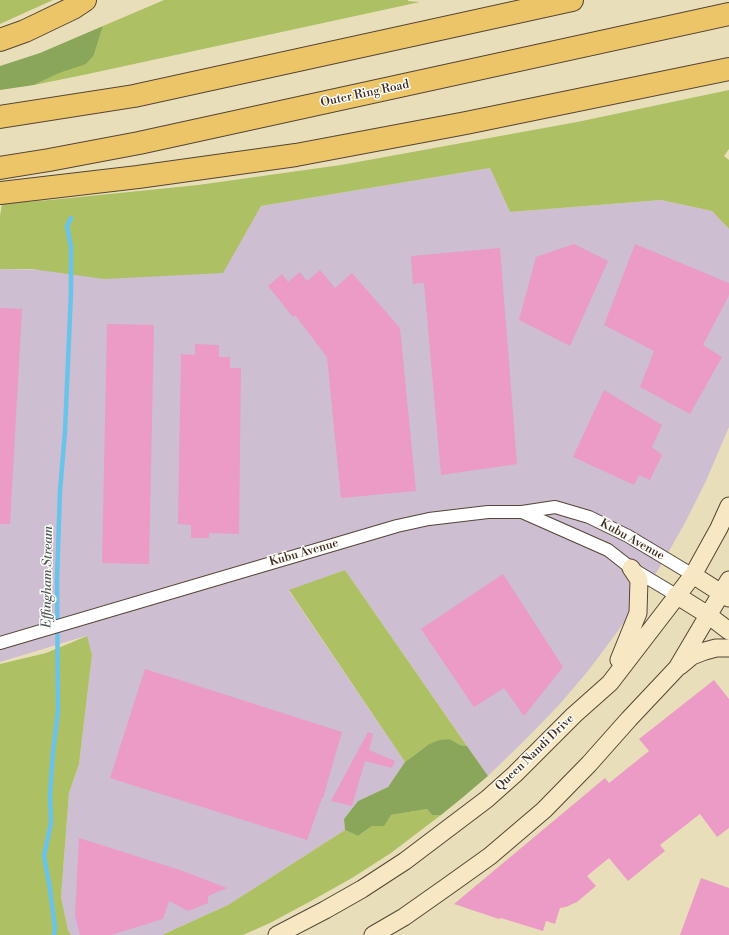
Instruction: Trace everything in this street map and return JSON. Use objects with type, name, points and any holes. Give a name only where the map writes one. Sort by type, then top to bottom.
[{"type":"highway","points":[[0,40],[25,31],[73,8],[86,0]]},
{"type":"highway","points":[[0,117],[134,96],[572,0]]},
{"type":"highway","name":"Outer Ring Road","points":[[0,168],[139,143],[729,14]]},
{"type":"highway","points":[[0,193],[146,176],[296,155],[466,123],[729,69]]},
{"type":"main road","name":"Queen Nandi Drive","points":[[277,935],[326,910],[405,861],[453,826],[515,774],[574,715],[610,683],[676,595],[693,575],[719,528],[729,506]]},
{"type":"main road","points":[[610,683],[638,613],[639,580],[631,568]]},
{"type":"main road","points":[[677,668],[708,614],[726,591],[693,575]]},
{"type":"main road","points":[[676,595],[708,614],[729,631]]},
{"type":"main road","points":[[373,935],[404,917],[490,856],[544,810],[589,764],[629,718],[677,668],[692,656],[705,651],[716,648],[729,648]]},
{"type":"street","name":"Kubu Avenue","points":[[0,644],[397,526],[456,515],[488,512],[522,512],[555,507],[589,517],[628,536],[693,575]]},
{"type":"street","name":"Kubu Avenue","points":[[522,512],[608,550],[631,568],[676,595]]},
{"type":"shaded area","points":[[490,168],[510,212],[661,200],[712,211],[729,229],[729,427],[706,481],[686,521],[641,598],[588,671],[559,705],[488,776],[345,570],[289,591],[405,762],[388,787],[358,801],[344,819],[345,830],[228,905],[162,935],[71,935],[68,930],[61,897],[69,793],[79,764],[92,655],[86,636],[0,662],[0,269],[222,273],[261,206]]},
{"type":"green space","points":[[0,0],[53,0],[0,24]]},
{"type":"green space","points":[[164,0],[408,0],[420,2],[34,85],[94,55],[103,26]]},
{"type":"green space","points":[[103,26],[94,55],[86,64],[59,73],[34,85],[0,90],[0,66],[40,53]]},
{"type":"green space","points":[[729,90],[729,149],[724,156],[729,160],[729,229],[712,211],[661,200],[510,212],[490,168],[261,206],[223,273],[104,279],[32,269],[0,269],[0,216],[2,204],[198,185],[341,165],[577,122]]},
{"type":"green space","points":[[345,570],[467,746],[460,745],[450,739],[429,744],[405,762],[289,590]]},
{"type":"green space","points":[[87,636],[92,655],[79,764],[69,793],[61,897],[68,930],[71,935],[0,935],[0,664],[46,653]]},
{"type":"green space","points":[[450,739],[460,745],[467,746],[488,776],[441,815],[432,815],[427,809],[391,815],[384,826],[372,826],[358,836],[345,830],[344,819],[358,801],[388,787],[405,762],[429,744],[440,740]]},
{"type":"green space","points":[[427,809],[432,815],[441,815],[391,853],[352,878],[270,923],[243,935],[162,935],[228,905],[345,830],[358,836],[391,815]]},
{"type":"building","points":[[574,244],[608,261],[570,346],[519,320],[536,257]]},
{"type":"building","points":[[635,244],[729,283],[729,295],[703,345],[722,357],[690,414],[640,387],[654,351],[604,325]]},
{"type":"building","points":[[500,248],[517,464],[441,475],[424,283],[413,284],[411,256]]},
{"type":"building","points":[[320,270],[335,288],[352,273],[400,328],[416,491],[341,498],[327,357],[295,315],[293,317],[268,286],[282,274],[288,282],[300,272],[307,281]]},
{"type":"building","points":[[0,308],[22,309],[10,524],[0,524]]},
{"type":"building","points":[[107,324],[154,325],[149,564],[102,563]]},
{"type":"building","points":[[195,344],[219,345],[219,357],[230,357],[230,368],[241,368],[239,534],[209,533],[209,538],[191,538],[191,525],[178,524],[181,354],[195,355]]},
{"type":"building","points":[[604,390],[662,425],[652,447],[662,455],[650,480],[639,475],[634,485],[573,457]]},
{"type":"building","points":[[503,574],[563,667],[524,716],[504,688],[474,707],[421,629]]},
{"type":"building","points":[[145,669],[342,732],[323,798],[307,840],[110,778]]},
{"type":"building","points":[[714,680],[729,699],[729,828],[717,837],[700,814],[660,845],[665,851],[628,881],[609,858],[587,876],[596,886],[577,902],[560,908],[555,924],[546,921],[543,931],[501,918],[499,919],[454,904],[605,778],[609,783],[649,751],[639,739]]},
{"type":"building","points":[[368,732],[373,734],[369,750],[395,761],[392,768],[365,761],[352,806],[331,801]]},
{"type":"building","points":[[79,838],[180,870],[227,888],[208,896],[208,903],[188,911],[169,901],[163,919],[111,935],[80,935],[75,916]]},
{"type":"building","points":[[701,878],[729,888],[729,935],[680,935]]},
{"type":"waterway","name":"Effingham Stream","points":[[54,935],[55,928],[44,856],[51,823],[50,795],[58,711],[57,579],[60,491],[65,431],[71,292],[71,247],[67,226],[71,218]]}]
